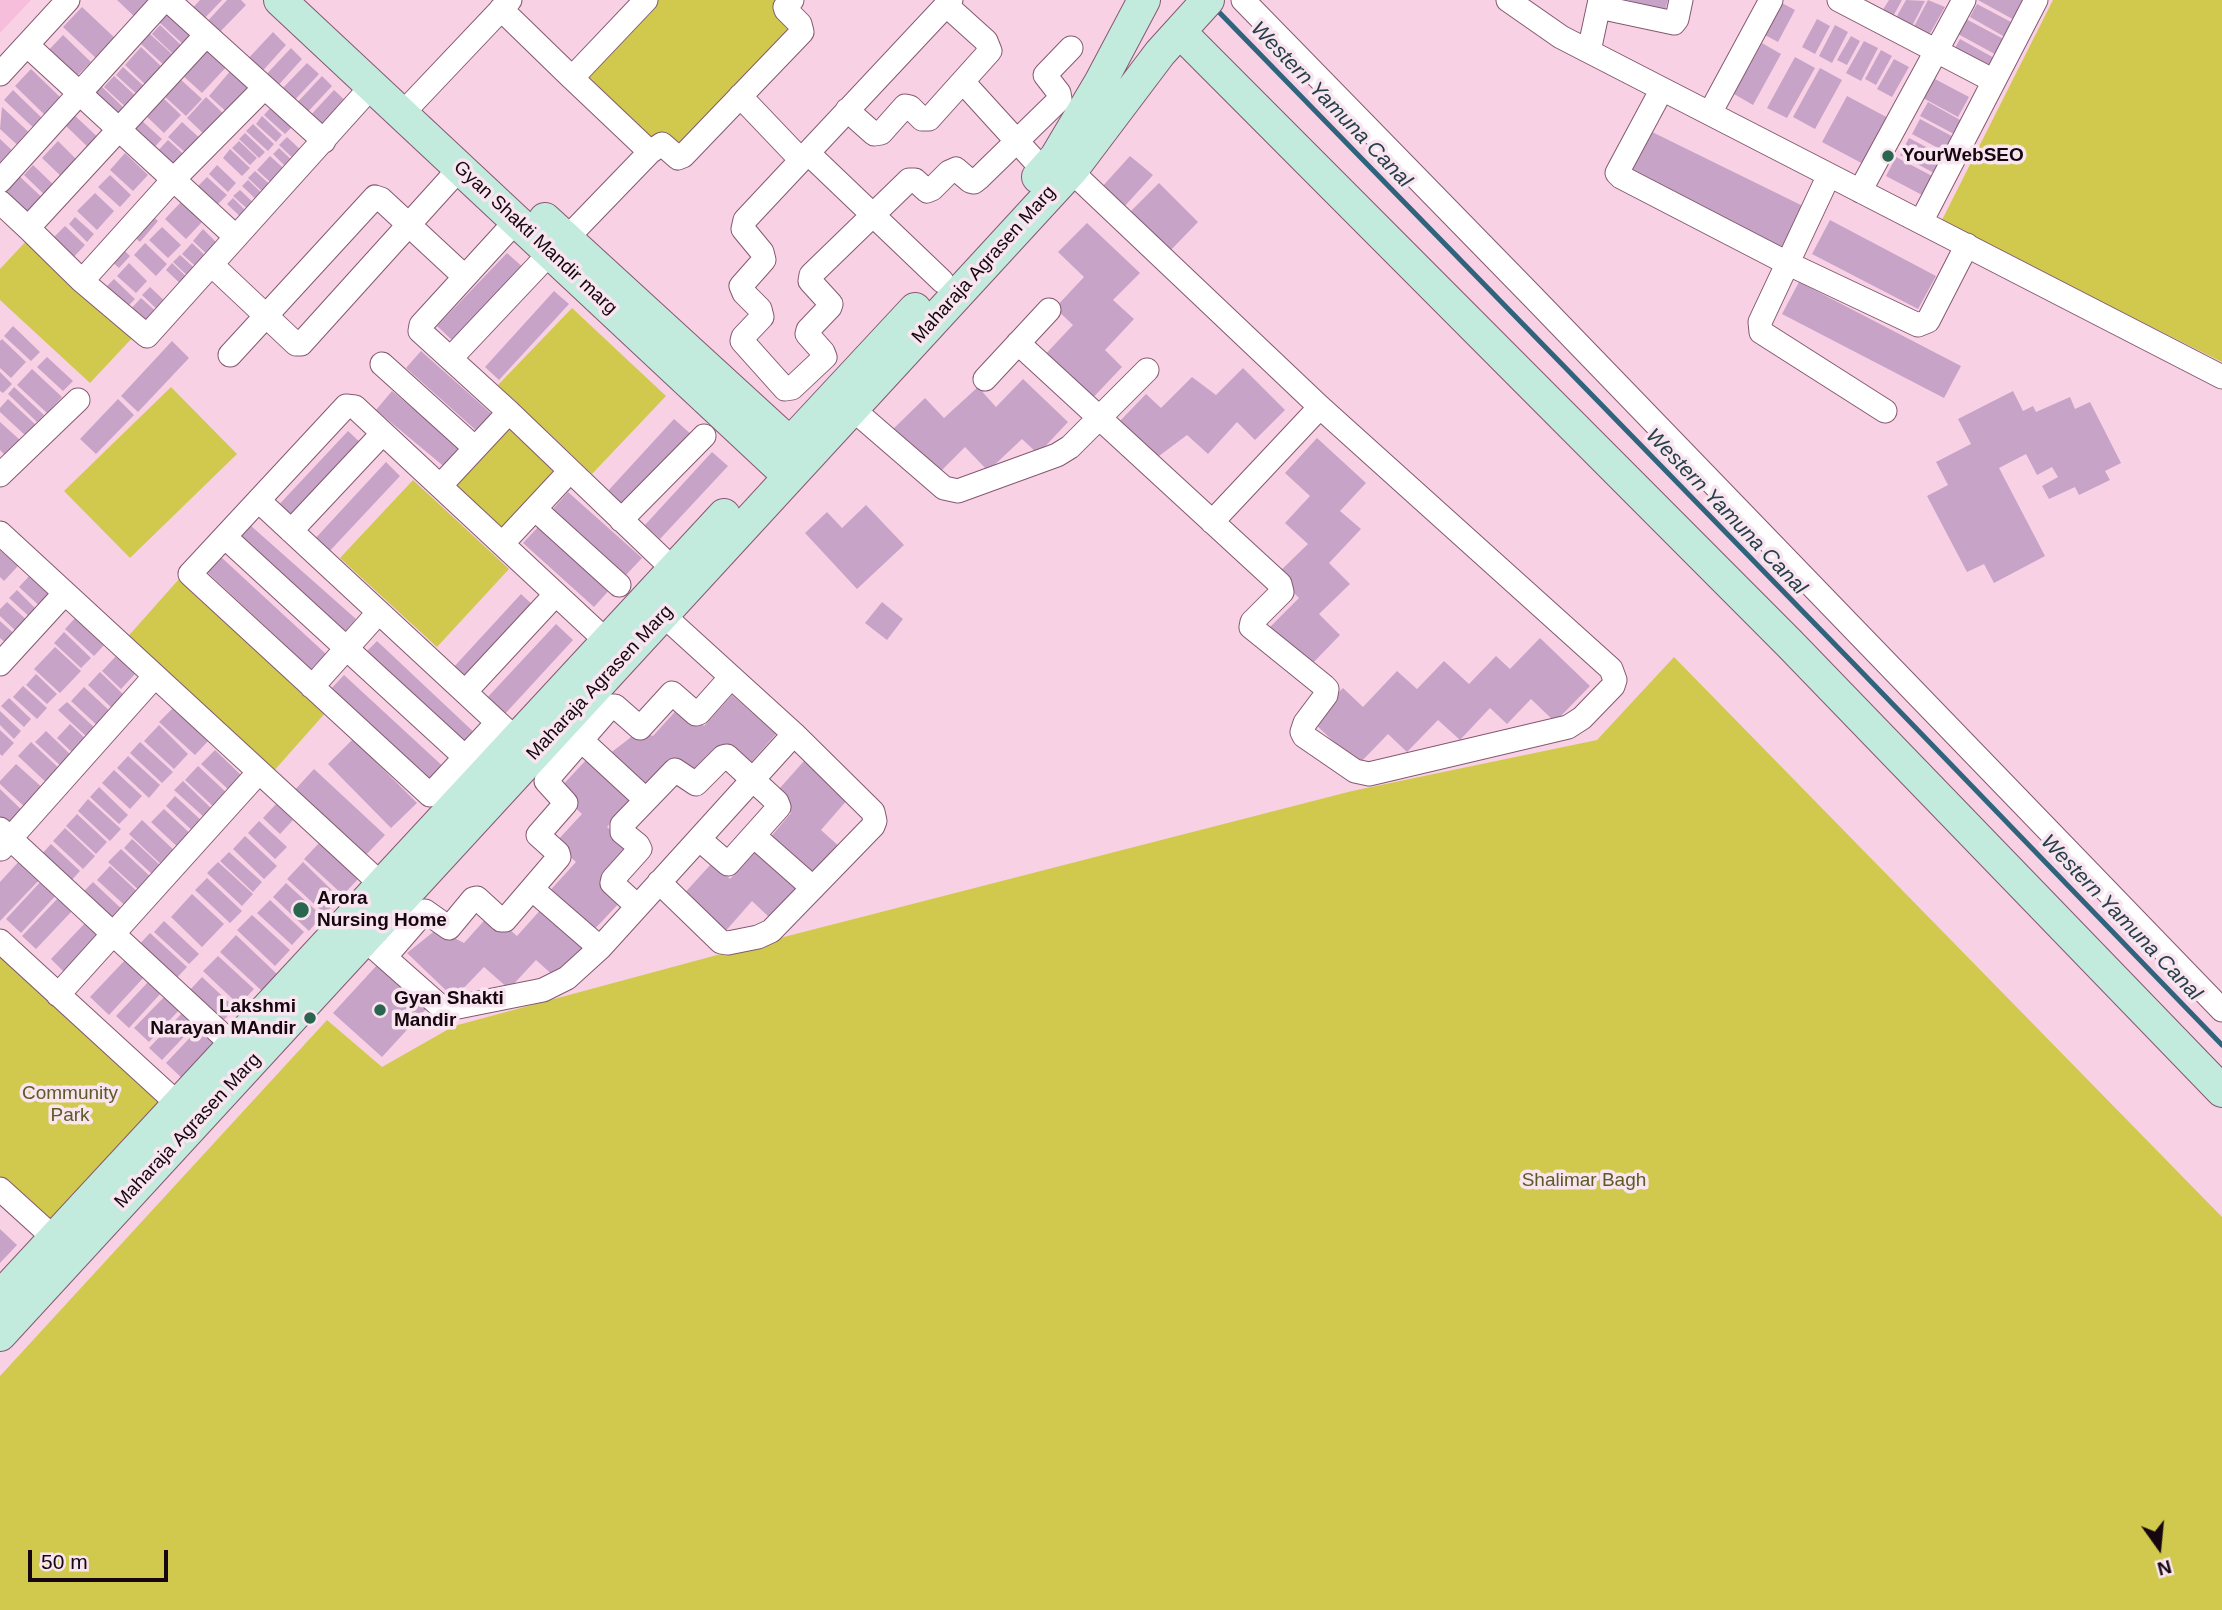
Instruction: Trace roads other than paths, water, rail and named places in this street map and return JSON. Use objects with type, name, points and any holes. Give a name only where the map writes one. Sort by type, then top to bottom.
[{"type":"street","points":[[0,74],[68,0]]},
{"type":"street","points":[[0,181],[166,0],[324,141]]},
{"type":"street","name":"Gyan Shakti Mandir marg","points":[[280,0],[372,86],[409,107],[460,168],[516,221],[558,245]]},
{"type":"street","name":"Gyan Shakti Mandir marg","points":[[307,0],[409,107],[790,460]]},
{"type":"street","points":[[451,358],[650,152],[662,144],[678,158],[683,156],[802,32],[800,23],[786,10],[792,0]]},
{"type":"street","name":"Maharaja Agrasen Marg","points":[[1057,171],[1056,158],[1144,0]]},
{"type":"street","points":[[1243,0],[2222,1010]]},
{"type":"street","points":[[1589,51],[1599,4],[1674,23],[1681,0]]},
{"type":"street","points":[[1710,113],[1771,0]]},
{"type":"street","points":[[1839,0],[1994,81]]},
{"type":"street","points":[[1860,191],[1964,0]]},
{"type":"street","points":[[1921,222],[2036,0]]},
{"type":"street","points":[[572,78],[642,2]]},
{"type":"street","points":[[847,110],[878,134],[905,106],[910,107],[922,119],[929,119],[988,55],[989,46],[940,4],[743,224],[746,234],[762,252],[764,260],[741,286],[744,293],[760,309],[762,317],[742,341],[785,388],[791,389],[825,357],[807,334],[831,304],[810,281],[811,275],[909,180],[915,180],[927,191],[956,169],[970,181],[976,180],[1060,99],[1059,93],[1045,75],[1071,48]]},
{"type":"street","points":[[1521,4],[1561,37],[2222,377]]},
{"type":"street","points":[[409,107],[505,5],[572,78],[650,152]]},
{"type":"street","points":[[1193,18],[1789,643],[2222,1091]]},
{"type":"street","name":"Maharaja Agrasen Marg","points":[[643,600],[790,460],[1057,171],[1193,18]]},
{"type":"street","points":[[28,228],[206,35]]},
{"type":"street","points":[[27,45],[236,237]]},
{"type":"street","points":[[963,82],[1017,141],[1057,171],[1611,669],[1615,680],[1613,686],[1582,718],[1568,727],[1369,774],[1359,773],[1302,732],[1305,723],[1326,695],[1327,689],[1253,631],[1252,622],[1282,592],[1282,586],[1018,343]]},
{"type":"street","points":[[0,202],[82,281],[147,337],[372,86]]},
{"type":"street","points":[[82,281],[173,180],[264,88]]},
{"type":"street","points":[[1662,89],[1617,173],[1620,177],[1788,264],[1918,325],[1928,321],[1967,246]]},
{"type":"street","points":[[740,96],[942,281]]},
{"type":"street","points":[[212,265],[296,344],[301,344],[460,168]]},
{"type":"street","name":"Maharaja Agrasen Marg","points":[[844,402],[942,281],[1057,171]]},
{"type":"street","points":[[1829,175],[1760,322],[1761,332],[1885,411]]},
{"type":"street","points":[[230,355],[372,198],[381,198],[465,277]]},
{"type":"street","points":[[516,221],[419,327],[421,333],[509,412],[674,570]]},
{"type":"street","points":[[985,379],[1049,310]]},
{"type":"street","points":[[382,364],[475,449]]},
{"type":"street","points":[[844,402],[944,488],[958,491],[1057,455],[1082,438],[1147,370]]},
{"type":"street","points":[[0,475],[78,400]]},
{"type":"street","points":[[259,501],[507,731],[466,758],[430,795],[190,574],[346,406],[355,407],[615,650]]},
{"type":"street","points":[[1212,522],[1320,407]]},
{"type":"street","points":[[440,486],[509,412]]},
{"type":"street","points":[[291,531],[383,433]]},
{"type":"street","points":[[621,520],[704,436]]},
{"type":"street","name":"Maharaja Agrasen Marg","points":[[0,1297],[64,1247],[366,940],[615,650],[643,600],[790,460]]},
{"type":"street","points":[[502,544],[570,471]]},
{"type":"street","points":[[535,509],[732,677],[794,734],[875,816],[873,826],[771,932],[758,937],[724,943],[659,882]]},
{"type":"street","points":[[0,533],[382,884]]},
{"type":"street","points":[[225,537],[466,758]]},
{"type":"street","points":[[0,664],[65,593]]},
{"type":"street","points":[[465,692],[556,594]]},
{"type":"street","points":[[312,687],[379,612]]},
{"type":"street","name":"Maharaja Agrasen Marg","points":[[0,1335],[64,1247],[178,1104],[233,1045],[366,940],[382,884],[507,731],[615,650]]},
{"type":"street","points":[[155,676],[3,839],[113,934],[233,1045]]},
{"type":"street","points":[[732,677],[699,713],[695,714],[672,694],[640,728],[615,706],[611,706],[545,782],[566,803],[538,835],[559,857],[504,921],[477,898],[473,899],[449,928],[425,911],[366,940],[440,1006],[455,1009],[557,985],[600,948],[794,734]]},
{"type":"street","points":[[582,740],[646,800]]},
{"type":"street","points":[[638,906],[613,885],[612,881],[639,852],[638,845],[622,832],[621,828],[675,770],[696,784],[725,756],[779,804],[778,809],[728,864],[699,839]]},
{"type":"street","points":[[58,995],[259,772]]},
{"type":"street","points":[[754,836],[813,888]]},
{"type":"street","points":[[532,889],[600,948]]},
{"type":"street","points":[[0,941],[178,1104]]},
{"type":"street","points":[[0,1189],[64,1247]]},
{"type":"waterway","name":"Western Yamuna Canal","points":[[1215,8],[2222,1045]]},
{"type":"place","name":"YourWebSEO","points":[[1888,156]]},
{"type":"place","name":"Arora Nursing Home","points":[[301,910]]},
{"type":"place","name":"Gyan Shakti Mandir","points":[[380,1010]]},
{"type":"place","name":"Lakshmi Narayan MAndir","points":[[310,1018]]},
{"type":"park label","name":"Community Park","points":[[70,1105]]},
{"type":"park label","name":"Shalimar Bagh","points":[[1584,1181]]}]
